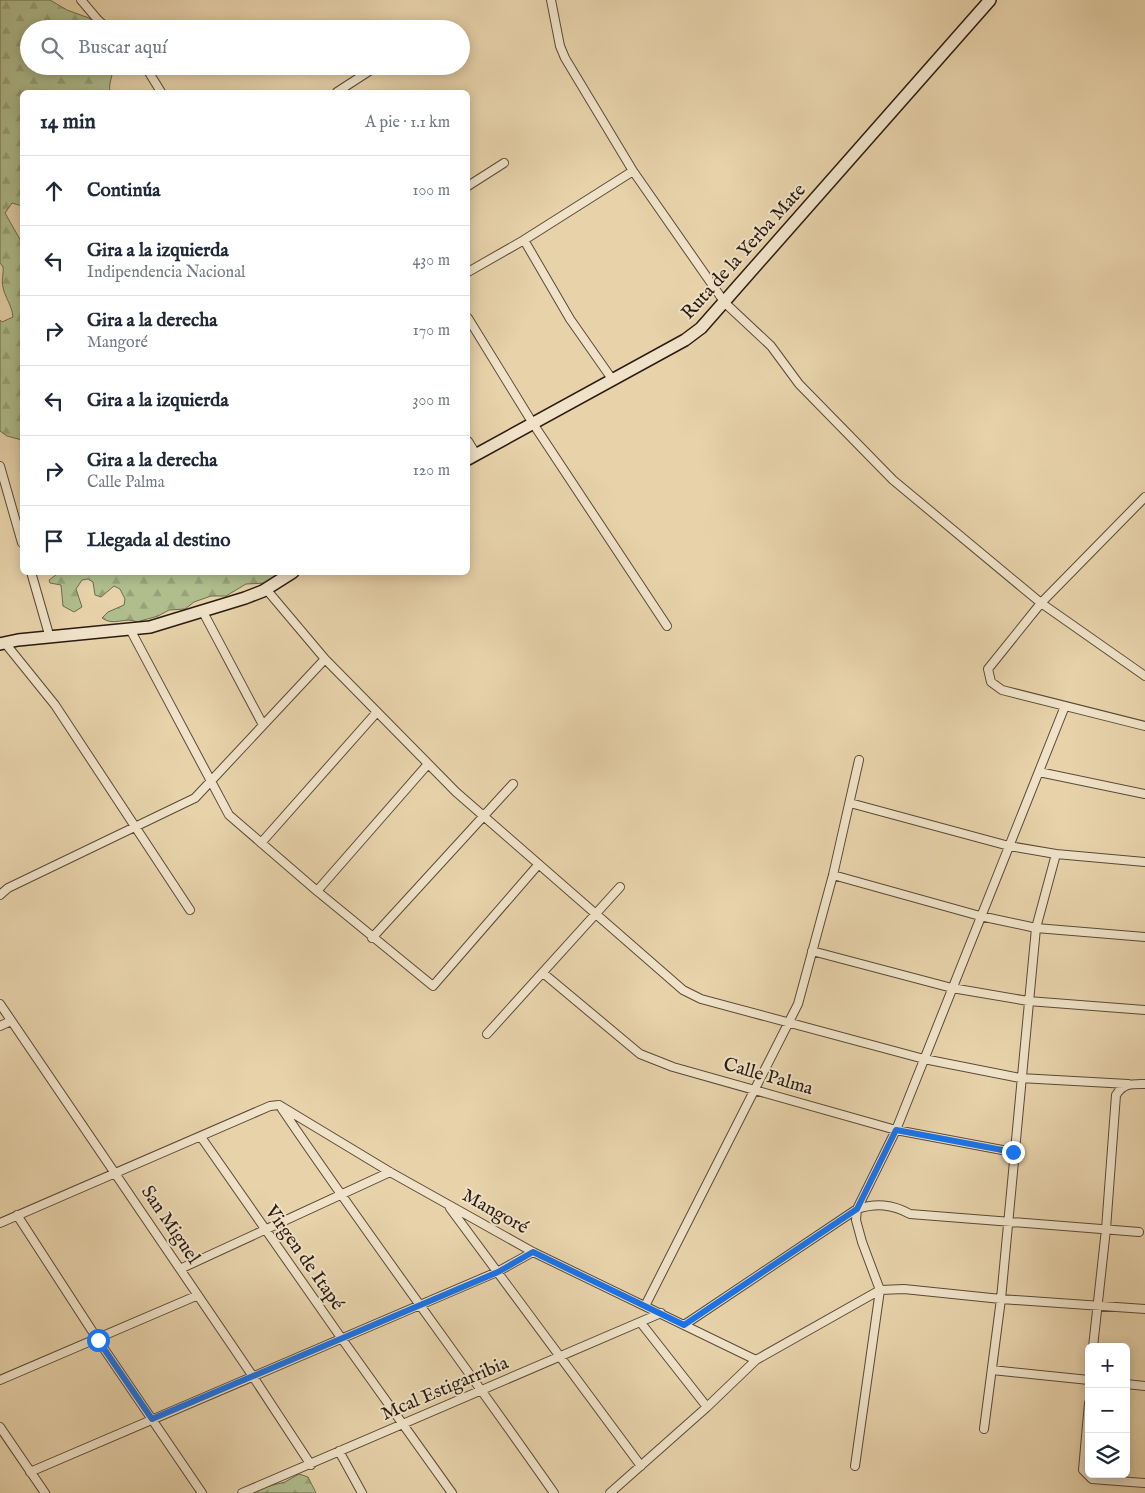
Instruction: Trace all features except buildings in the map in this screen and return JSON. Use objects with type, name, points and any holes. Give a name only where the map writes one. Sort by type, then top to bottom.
[{"type":"main road","name":"Ruta de la Yerba Mate","points":[[472,456],[694,334],[725,303],[990,0]]},
{"type":"main road","points":[[3,644],[150,628],[203,612],[266,589],[288,575]]},
{"type":"street","points":[[81,0],[98,20]]},
{"type":"street","points":[[551,0],[560,46],[565,58],[633,171],[725,303],[771,346],[799,384],[893,480],[1041,603],[1145,676]]},
{"type":"street","points":[[151,75],[160,90]]},
{"type":"street","points":[[340,90],[364,75]]},
{"type":"street","points":[[470,185],[504,163]]},
{"type":"street","points":[[470,271],[524,240],[633,171]]},
{"type":"street","points":[[524,240],[570,319],[612,379]]},
{"type":"street","points":[[470,321],[532,422],[667,626]]},
{"type":"street","points":[[0,466],[20,536]]},
{"type":"street","points":[[1145,497],[1041,603],[988,669],[992,682],[1002,690],[1145,726]]},
{"type":"street","points":[[32,575],[50,638]]},
{"type":"street","points":[[266,589],[325,659],[428,764],[538,865],[683,990],[701,999],[924,1059],[1020,1078],[1145,1084]]},
{"type":"street","points":[[203,612],[263,725]]},
{"type":"street","points":[[131,631],[229,815],[372,938],[433,986],[538,865]]},
{"type":"street","points":[[3,644],[54,706],[190,910]]},
{"type":"street","points":[[0,895],[8,888],[195,798],[325,659]]},
{"type":"street","points":[[855,1466],[880,1290],[862,1242],[856,1220],[857,1209],[896,1130],[1065,706]]},
{"type":"street","points":[[261,842],[377,712]]},
{"type":"street","points":[[645,1306],[753,1089],[798,1004],[833,875],[859,760]]},
{"type":"street","points":[[317,891],[428,764]]},
{"type":"street","points":[[1039,772],[1145,794]]},
{"type":"street","points":[[372,938],[513,784]]},
{"type":"street","points":[[850,803],[1009,846],[1056,854],[1145,862]]},
{"type":"street","points":[[984,1429],[1001,1299],[1013,1152],[1036,928],[1056,854]]},
{"type":"street","points":[[833,875],[980,916],[1036,928],[1145,937]]},
{"type":"street","points":[[487,1034],[620,887]]},
{"type":"street","points":[[812,951],[952,988],[1028,1000],[1145,1010]]},
{"type":"street","name":"Calle Palma","points":[[543,973],[640,1054],[673,1068],[896,1130],[1013,1152]]},
{"type":"street","name":"San Miguel","points":[[0,1004],[311,1465]]},
{"type":"street","points":[[0,1026],[11,1021]]},
{"type":"street","points":[[1093,1343],[1106,1230],[1115,1102],[1122,1087],[1128,1084]]},
{"type":"street","points":[[0,1223],[270,1106],[279,1106],[340,1195],[421,1304],[554,1493]]},
{"type":"street","name":"Mangoré","points":[[279,1106],[390,1172],[533,1252],[756,1360]]},
{"type":"street","name":"Virgen de Itapé","points":[[201,1137],[264,1230],[452,1493]]},
{"type":"street","points":[[180,1269],[390,1172]]},
{"type":"street","points":[[684,1325],[857,1209],[876,1204],[898,1207],[910,1214],[1139,1232]]},
{"type":"street","points":[[448,1205],[641,1466]]},
{"type":"street","points":[[17,1215],[98,1340],[202,1493]]},
{"type":"street","points":[[30,1472],[498,1272],[533,1252]]},
{"type":"street","points":[[610,1493],[707,1407],[756,1360],[880,1290],[904,1289],[1001,1299],[1145,1310]]},
{"type":"street","points":[[0,1380],[98,1340],[196,1296]]},
{"type":"street","name":"Mcal Estigarribia","points":[[242,1493],[311,1465],[339,1451],[560,1358],[661,1313]]},
{"type":"street","points":[[641,1323],[707,1407]]},
{"type":"street","points":[[992,1370],[1085,1380]]},
{"type":"street","points":[[1130,1384],[1145,1386]]},
{"type":"street","points":[[0,1428],[45,1493]]},
{"type":"street","points":[[1086,1433],[1083,1470],[1092,1479],[1144,1483]]},
{"type":"street","points":[[339,1451],[362,1493]]},
{"type":"green space","points":[[0,0],[50,0],[67,10],[91,20],[20,20],[20,75],[112,75],[110,90],[20,90],[20,205],[12,203],[5,213],[20,239],[20,439],[7,436],[0,431],[0,320],[2,322],[13,317],[3,287],[3,267],[0,263]]},
{"type":"green space","points":[[56,575],[278,575],[267,583],[246,584],[226,596],[211,596],[194,602],[185,609],[169,610],[158,616],[137,622],[128,620],[111,622],[102,618],[108,612],[124,605],[125,599],[120,589],[114,586],[101,597],[95,595],[93,582],[88,579],[82,580],[76,589],[82,607],[74,612],[63,606],[61,585],[50,583],[49,580]]},
{"type":"green space","points":[[299,1474],[308,1477],[316,1493],[242,1493],[285,1482]]},
{"type":"route","points":[[98,1340],[152,1419],[498,1272],[533,1252],[684,1325],[802,1244],[857,1209],[896,1130],[1013,1152]]}]
